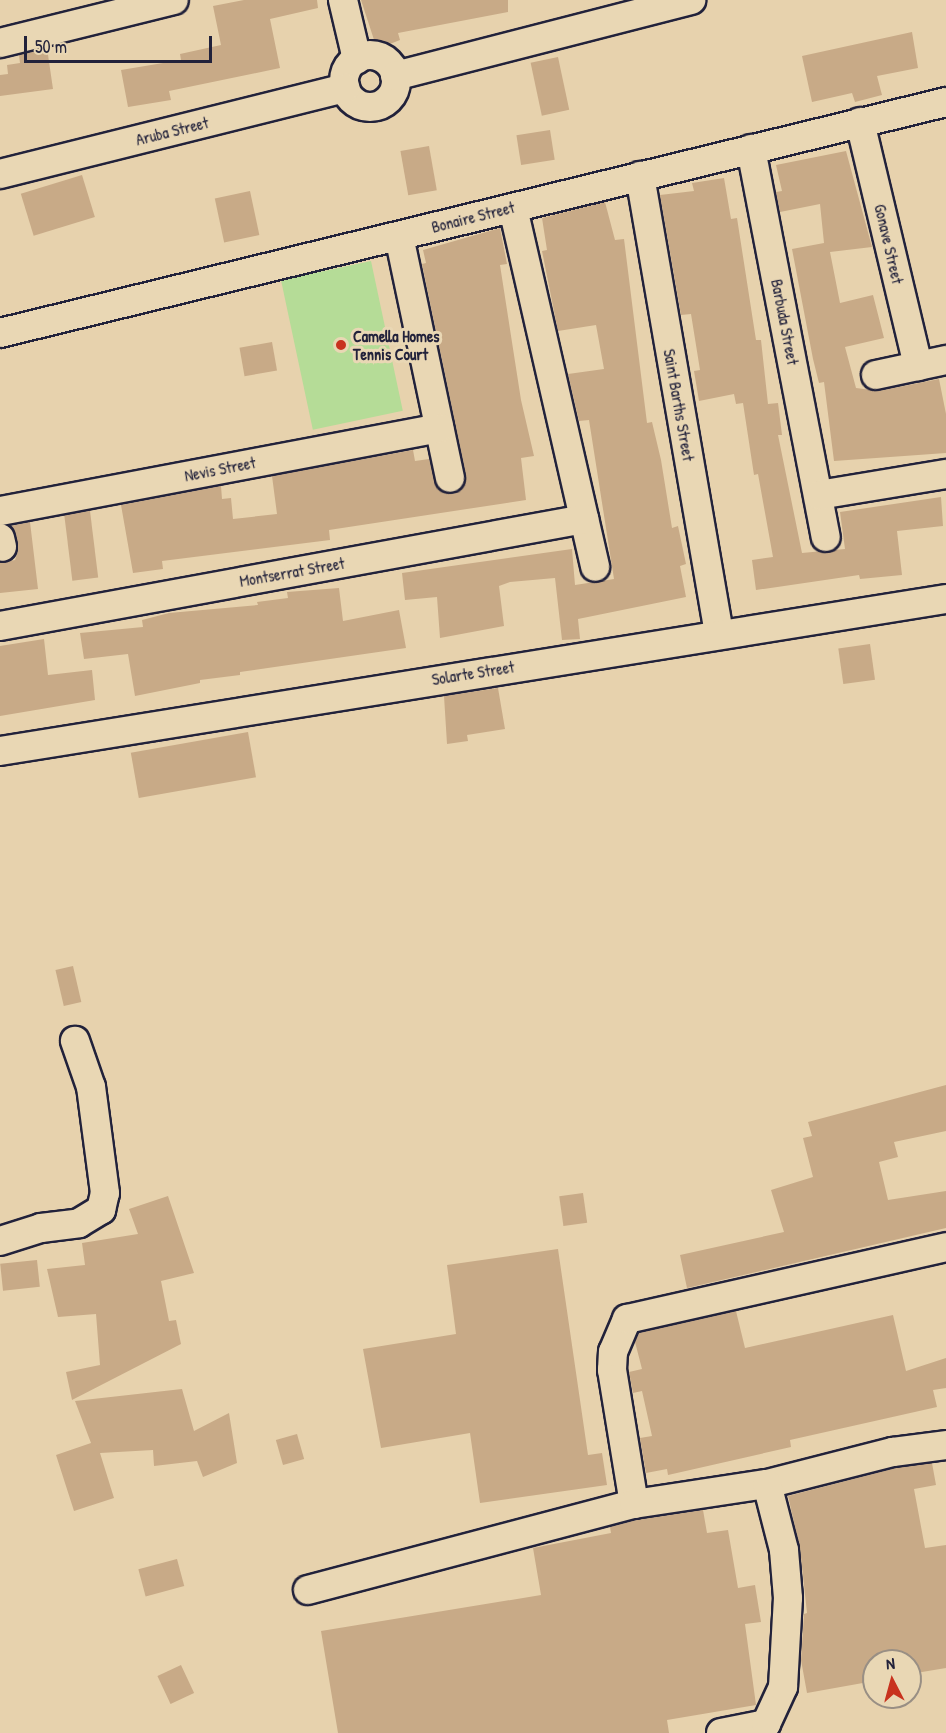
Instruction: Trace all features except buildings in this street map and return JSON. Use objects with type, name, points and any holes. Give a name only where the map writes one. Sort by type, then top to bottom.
[{"type":"street","points":[[0,43],[174,0]]},
{"type":"street","points":[[343,0],[357,59]]},
{"type":"street","points":[[395,76],[690,0]]},
{"type":"street","points":[[370,56],[383,59],[395,76],[392,95],[376,106],[356,104],[345,88],[346,72],[357,59],[370,56]]},
{"type":"street","name":"Aruba Street","points":[[0,174],[345,88]]},
{"type":"street","name":"Bonaire Street","points":[[0,333],[946,102]]},
{"type":"street","name":"Gonave Street","points":[[860,123],[918,366]]},
{"type":"street","name":"Barbuda Street","points":[[751,149],[826,537]]},
{"type":"street","name":"Saint Barths Street","points":[[640,176],[719,633]]},
{"type":"street","points":[[513,208],[595,567]]},
{"type":"street","points":[[399,236],[450,478]]},
{"type":"street","points":[[876,375],[946,360]]},
{"type":"street","name":"Nevis Street","points":[[0,511],[439,428]]},
{"type":"street","points":[[819,495],[946,474]]},
{"type":"street","name":"Montserrat Street","points":[[0,626],[584,519]]},
{"type":"street","name":"Solarte Street","points":[[0,751],[719,633],[946,599]]},
{"type":"street","points":[[0,1241],[41,1228],[79,1223],[101,1209],[105,1193],[91,1087],[75,1041]]},
{"type":"street","points":[[634,1504],[612,1370],[613,1352],[627,1319],[946,1246]]},
{"type":"street","points":[[308,1590],[634,1504],[767,1484],[893,1452],[946,1444]]},
{"type":"street","points":[[722,1733],[766,1729],[783,1687],[788,1598],[782,1539],[767,1484]]},
{"type":"green space","name":"Camella Homes Tennis Court","points":[[371,261],[403,411],[313,430],[281,280]]},
{"type":"place","name":"Camella Homes Tennis Court","points":[[341,345]]}]
